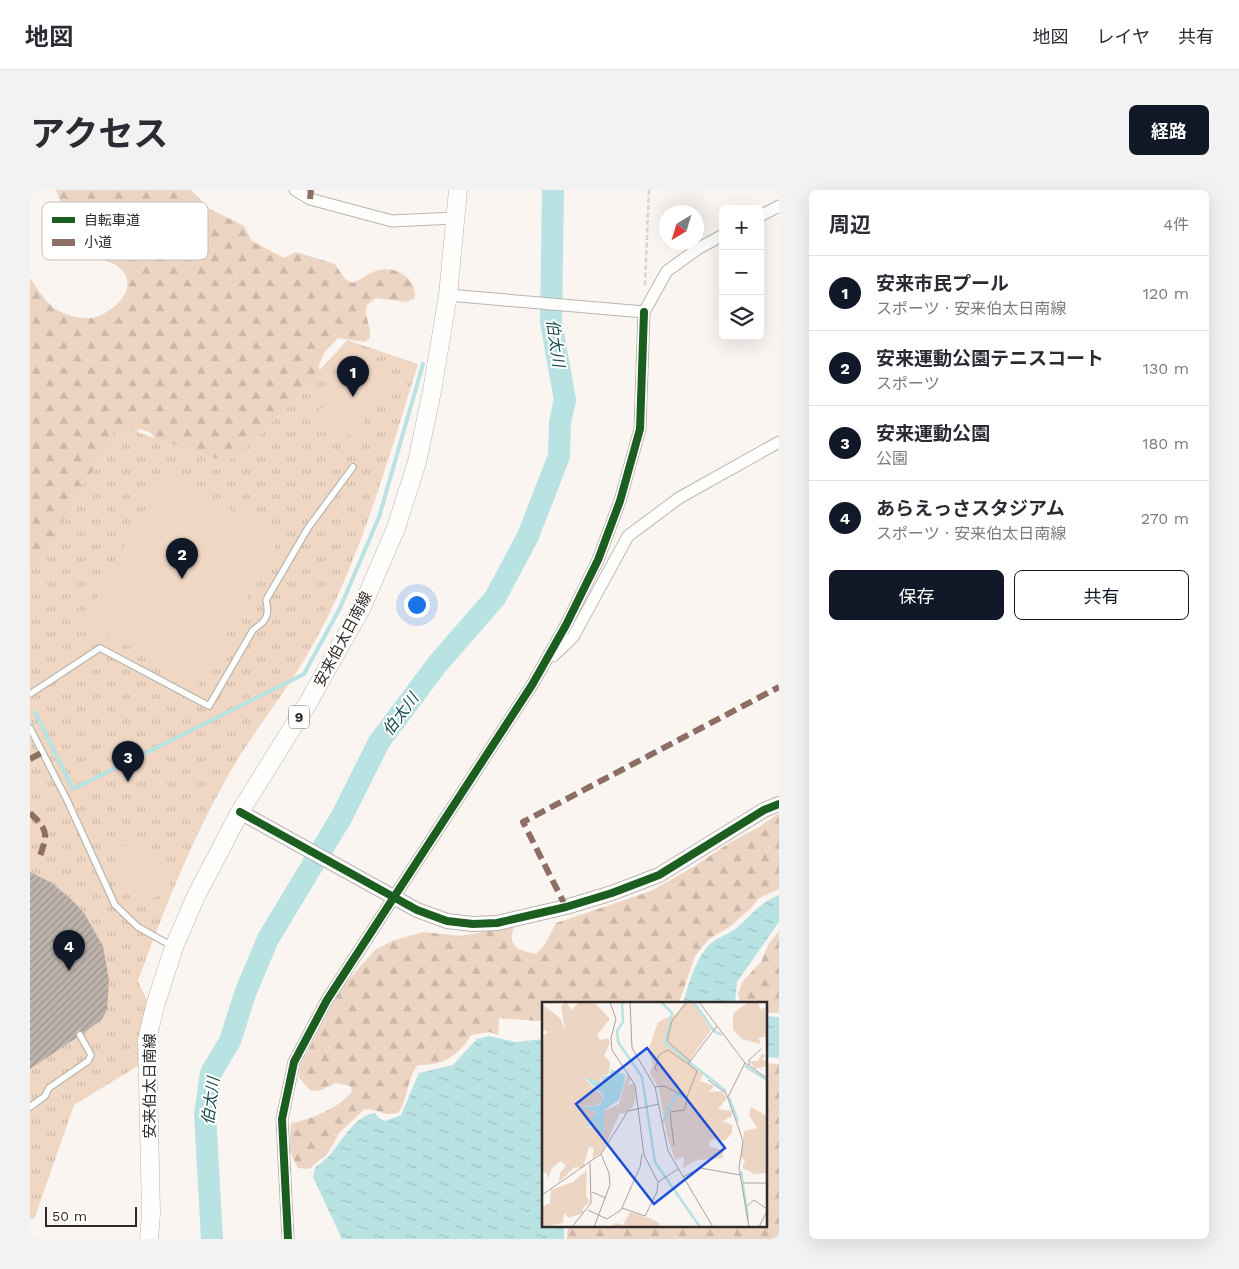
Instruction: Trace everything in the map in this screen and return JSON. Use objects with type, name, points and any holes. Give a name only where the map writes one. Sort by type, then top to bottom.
[{"type":"main road","name":"安来伯太日南線","points":[[149,1239],[151,1213],[147,1040],[154,1006],[174,947],[196,896],[240,812],[309,700],[362,607],[386,553],[417,462],[432,391],[448,295],[458,190]]},
{"type":"street","points":[[295,190],[310,199],[392,221],[454,218]]},
{"type":"street","points":[[764,214],[779,206]]},
{"type":"street","points":[[288,1239],[282,1119],[294,1062],[327,1000],[383,916],[389,896],[532,685],[566,625],[598,560],[620,501],[640,430],[638,312],[667,272],[698,248],[719,237]]},
{"type":"street","points":[[448,295],[638,312]]},
{"type":"street","points":[[541,668],[572,637],[628,536],[679,498],[779,442]]},
{"type":"street","points":[[240,812],[417,910],[447,921],[473,924],[497,923],[566,907],[612,893],[659,875],[764,810],[779,804]]},
{"type":"lane","points":[[30,694],[100,648],[209,706],[253,630],[265,622],[269,612],[266,600],[308,528],[353,467]]},
{"type":"lane","points":[[30,728],[115,905],[138,927],[174,947]]},
{"type":"lane","points":[[30,1107],[45,1096],[49,1088],[88,1061],[91,1054],[80,1035]]},
{"type":"path","points":[[638,312],[649,190]]},
{"type":"green space","points":[[56,190],[191,190],[203,202],[61,202]]},
{"type":"green space","points":[[208,207],[244,226],[252,241],[284,258],[296,252],[335,264],[344,278],[352,283],[370,273],[381,270],[396,271],[408,278],[415,290],[415,298],[407,302],[376,298],[367,305],[366,313],[370,338],[365,342],[338,338],[325,352],[319,364],[321,384],[315,400],[222,466],[161,450],[148,431],[139,429],[30,585],[30,278],[56,310],[76,317],[91,318],[110,310],[125,293],[127,280],[119,267],[106,260],[208,260]]},
{"type":"green space","points":[[347,340],[418,364],[372,510],[328,617],[302,664],[223,784],[171,895],[138,981],[149,1004],[141,1064],[74,1105],[35,1217],[30,1220],[30,574],[119,426],[227,462],[256,440]]},
{"type":"green space","points":[[351,356],[389,377],[363,423],[371,428],[367,434],[361,430],[355,438],[317,416]]},
{"type":"green space","points":[[165,474],[280,537],[199,685],[83,621]]},
{"type":"green space","points":[[779,813],[779,889],[759,898],[731,926],[709,939],[695,956],[679,1002],[542,1002],[542,1020],[499,1018],[498,1035],[489,1032],[471,1035],[461,1049],[449,1058],[435,1064],[418,1065],[411,1076],[402,1107],[398,1113],[388,1114],[365,1109],[340,1132],[328,1153],[309,1169],[298,1168],[289,1150],[291,1123],[324,1112],[348,1097],[352,1091],[350,1086],[336,1083],[319,1091],[310,1090],[299,1078],[300,1066],[341,988],[375,950],[392,941],[423,932],[462,936],[514,926],[512,939],[516,947],[536,954],[544,946],[556,923],[651,891],[695,866],[729,843],[759,827]]},
{"type":"green space","points":[[145,836],[172,889],[138,905],[111,852]]},
{"type":"green space","points":[[779,931],[779,1013],[766,1013],[766,1002],[740,1002],[738,993],[743,981],[761,962],[768,945]]},
{"type":"green space","points":[[766,1063],[779,1064],[779,1239],[567,1239],[568,1226],[766,1226]]},
{"type":"water","points":[[779,895],[779,922],[737,982],[735,1002],[683,1002],[696,964],[710,944],[734,930],[760,906]]},
{"type":"water","points":[[766,1016],[779,1017],[779,1058],[766,1057]]},
{"type":"water","points":[[489,1036],[516,1042],[542,1039],[542,1226],[564,1226],[564,1239],[342,1239],[313,1177],[315,1168],[330,1155],[361,1118],[375,1113],[385,1121],[401,1115],[419,1073],[453,1065],[477,1039]]},
{"type":"building","points":[[30,872],[52,883],[84,913],[103,946],[109,980],[107,1010],[102,1019],[84,1033],[77,1031],[76,1038],[30,1069]]},
{"type":"waterway","name":"伯太川","points":[[212,1239],[205,1114],[211,1073],[230,1041],[246,991],[268,939],[342,816],[379,742],[439,662],[495,598],[528,536],[559,456],[560,422],[565,400],[551,322],[553,190]]},
{"type":"waterway","points":[[35,712],[73,789],[304,674],[340,608],[379,517],[423,364]]},
{"type":"marked path","points":[[310,199],[311,190]]},
{"type":"marked path","points":[[566,907],[523,822],[779,687]]},
{"type":"marked path","points":[[30,759],[43,752]]},
{"type":"marked path","points":[[30,813],[45,832],[40,856]]},
{"type":"cycle path","points":[[288,1239],[282,1119],[294,1062],[327,1000],[532,685],[566,625],[598,560],[620,501],[640,429],[644,312]]},
{"type":"cycle path","points":[[240,812],[417,910],[447,921],[473,924],[497,923],[566,907],[612,893],[659,875],[764,810],[779,804]]},
{"type":"place","name":"安来市民プール","points":[[353,397]]},
{"type":"place","name":"安来運動公園テニスコート","points":[[182,579]]},
{"type":"place","name":"安来運動公園","points":[[128,782]]},
{"type":"place","name":"あらえっさスタジアム","points":[[69,971]]}]
